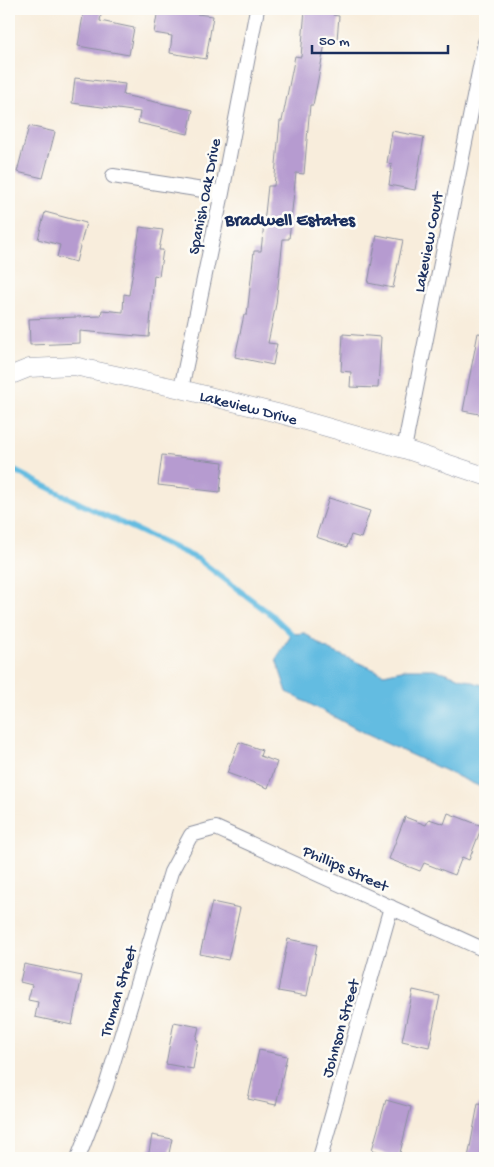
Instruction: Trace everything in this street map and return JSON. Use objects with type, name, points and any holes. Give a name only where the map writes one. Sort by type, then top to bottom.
[{"type":"street","name":"Spanish Oak Drive","points":[[181,389],[222,193],[257,9]]},
{"type":"street","name":"Lakeview Court","points":[[404,449],[485,42]]},
{"type":"street","points":[[113,176],[222,193]]},
{"type":"street","name":"Lakeview Drive","points":[[9,376],[30,368],[74,366],[181,389],[277,413],[404,449],[485,476]]},
{"type":"street","name":"Phillips Street","points":[[191,836],[216,828],[485,950]]},
{"type":"street","name":"Truman Street","points":[[78,1158],[106,1086],[170,872],[191,836]]},
{"type":"street","name":"Johnson Street","points":[[320,1158],[391,907]]},
{"type":"water","points":[[305,633],[323,647],[384,674],[406,669],[434,669],[485,686],[485,789],[368,735],[287,692],[276,659],[292,634]]},
{"type":"building","points":[[84,9],[102,9],[100,21],[134,28],[129,55],[78,46]]},
{"type":"building","points":[[158,9],[213,16],[206,59],[170,53],[172,36],[154,33]]},
{"type":"building","points":[[305,9],[334,9],[333,15],[339,16],[337,40],[326,39],[313,105],[310,105],[304,174],[296,173],[289,239],[283,239],[276,304],[268,343],[277,344],[273,365],[235,357],[244,315],[247,315],[254,251],[261,251],[268,186],[274,186],[280,121],[282,121],[295,56],[301,57]]},
{"type":"building","points":[[75,78],[125,84],[123,95],[193,110],[188,134],[138,123],[140,112],[72,103]]},
{"type":"building","points":[[29,126],[55,132],[43,178],[17,172]]},
{"type":"building","points":[[392,131],[424,137],[415,190],[389,185],[392,164],[387,163]]},
{"type":"building","points":[[45,212],[86,223],[76,262],[57,257],[60,245],[38,239]]},
{"type":"building","points":[[140,227],[163,230],[159,250],[163,250],[159,276],[154,275],[149,337],[80,331],[80,343],[30,345],[29,319],[101,316],[102,310],[123,312],[124,294],[129,295]]},
{"type":"building","points":[[377,235],[403,240],[393,288],[368,283]]},
{"type":"building","points":[[478,333],[485,334],[485,415],[463,411]]},
{"type":"building","points":[[343,334],[381,337],[378,388],[350,387],[351,372],[341,371]]},
{"type":"building","points":[[162,455],[223,462],[220,492],[158,485]]},
{"type":"building","points":[[329,498],[370,511],[361,538],[351,535],[347,547],[316,537]]},
{"type":"building","points":[[239,742],[262,750],[260,756],[277,762],[268,788],[227,773]]},
{"type":"building","points":[[448,813],[482,826],[469,860],[462,857],[455,875],[424,863],[420,871],[389,859],[405,817],[426,825],[429,819],[444,824]]},
{"type":"building","points":[[212,902],[240,908],[228,960],[200,954]]},
{"type":"building","points":[[288,939],[317,945],[307,996],[278,991]]},
{"type":"building","points":[[24,964],[82,976],[72,1025],[35,1017],[38,1002],[28,1000],[32,985],[20,982]]},
{"type":"building","points":[[413,990],[440,996],[429,1047],[402,1041]]},
{"type":"building","points":[[174,1022],[199,1027],[193,1069],[166,1064]]},
{"type":"building","points":[[259,1050],[287,1056],[276,1105],[248,1099]]},
{"type":"building","points":[[386,1100],[411,1107],[399,1157],[372,1150]]},
{"type":"building","points":[[478,1104],[485,1105],[485,1158],[468,1158]]},
{"type":"building","points":[[152,1135],[172,1139],[168,1158],[148,1158]]},
{"type":"waterway","points":[[9,468],[198,559],[273,616],[292,634]]},
{"type":"district","name":"Bradwell Estates","points":[[290,219]]}]
